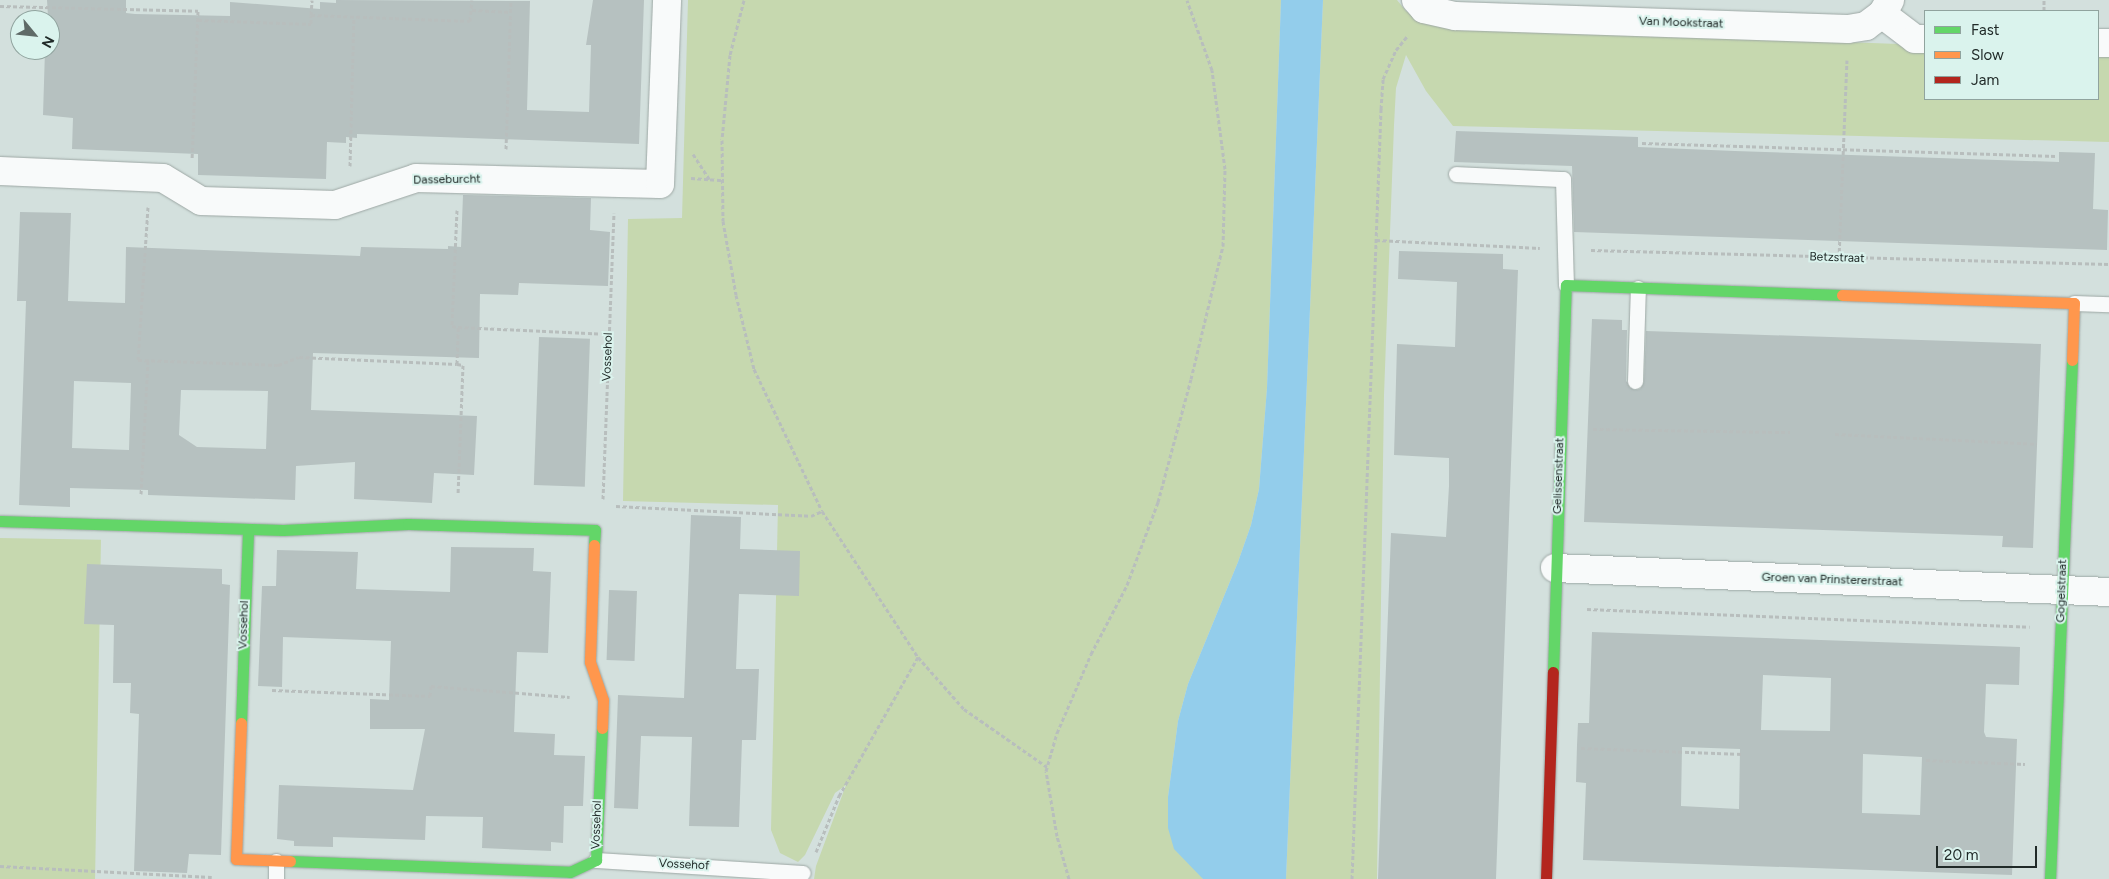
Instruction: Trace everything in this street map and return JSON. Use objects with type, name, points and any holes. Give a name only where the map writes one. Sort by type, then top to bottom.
[{"type":"street","name":"Dasseburcht","points":[[0,171],[163,178],[201,201],[336,204],[416,178],[660,184],[667,0]]},
{"type":"street","name":"Van Mookstraat","points":[[1420,4],[1455,16],[1848,29],[1866,26],[1886,7],[1915,39],[1924,39]]},
{"type":"street","points":[[1566,285],[2074,304]]},
{"type":"street","name":"Gelissenstraat","points":[[1546,879],[1566,285]]},
{"type":"street","name":"Gogelstraat","points":[[2050,879],[2074,304]]},
{"type":"street","points":[[0,521],[248,530],[408,524],[595,530]]},
{"type":"street","name":"Vossehol","points":[[248,530],[236,859],[570,872],[596,860],[603,700],[590,662],[595,530]]},
{"type":"street","name":"Groen van Prinstererstraat","points":[[1555,568],[2109,592]]},
{"type":"lane","name":"Gelissenstraat","points":[[1456,174],[1562,179],[1566,285]]},
{"type":"lane","points":[[1635,381],[1638,288]]},
{"type":"lane","points":[[2074,304],[2109,304]]},
{"type":"lane","name":"Vossehof","points":[[596,860],[803,873]]},
{"type":"lane","points":[[276,861],[276,879]]},
{"type":"path","points":[[198,20],[311,24],[312,0]]},
{"type":"path","points":[[311,15],[470,21],[472,0]]},
{"type":"path","points":[[506,180],[511,0]]},
{"type":"path","points":[[744,0],[730,54],[722,140],[723,221],[736,295],[754,369],[822,511],[918,657],[964,709],[1047,767]]},
{"type":"path","points":[[1069,879],[1057,836],[1047,767],[1057,733],[1091,654],[1127,585],[1158,502],[1191,379],[1222,246],[1225,169],[1212,70],[1188,0]]},
{"type":"path","points":[[1352,879],[1376,240],[1384,79],[1396,50],[1414,29],[1420,4]]},
{"type":"path","points":[[0,6],[198,11],[190,194]]},
{"type":"path","points":[[472,10],[510,12]]},
{"type":"path","points":[[349,200],[354,17]]},
{"type":"path","points":[[1837,296],[1848,29]]},
{"type":"path","points":[[1642,143],[2056,156]]},
{"type":"path","points":[[150,178],[138,360],[278,365],[299,357],[463,364],[457,525]]},
{"type":"path","points":[[459,179],[452,326],[609,334]]},
{"type":"path","name":"Vossehol","points":[[595,530],[602,505],[615,183]]},
{"type":"path","name":"Betzstraat","points":[[1376,240],[1564,249],[2109,264]]},
{"type":"path","points":[[456,364],[458,327]]},
{"type":"path","points":[[139,525],[148,360]]},
{"type":"path","points":[[1560,428],[1790,432]]},
{"type":"path","points":[[1835,434],[2068,446]]},
{"type":"path","points":[[602,505],[811,516],[822,511]]},
{"type":"path","points":[[1554,608],[2061,628]]},
{"type":"path","points":[[815,854],[839,796],[918,657]]},
{"type":"path","points":[[242,690],[430,696],[432,686],[603,700]]},
{"type":"path","points":[[1549,747],[1743,754]]},
{"type":"path","points":[[1926,760],[2055,765]]},
{"type":"path","points":[[0,866],[216,878],[236,859]]},
{"type":"green space","points":[[688,0],[1281,0],[1267,388],[1259,489],[1251,525],[1238,562],[1188,684],[1178,721],[1168,797],[1203,879],[814,879],[816,866],[846,785],[835,793],[805,855],[798,862],[780,853],[771,830],[778,505],[623,501],[628,219],[682,218]]},
{"type":"green space","points":[[1323,0],[1397,0],[1406,11],[1429,23],[1447,27],[1924,45],[1924,100],[2099,100],[2099,51],[2109,51],[2109,142],[1453,126],[1426,91],[1406,55],[1396,88],[1384,395],[1377,879],[1286,879]]},
{"type":"green space","points":[[0,538],[101,540],[95,879],[0,879]]},
{"type":"water","points":[[1281,0],[1323,0],[1286,879],[1203,879],[1174,849],[1168,828],[1168,797],[1178,721],[1188,684],[1238,562],[1251,525],[1259,489],[1267,388]]},
{"type":"building","points":[[47,0],[126,0],[126,13],[230,16],[230,2],[320,9],[320,2],[336,3],[336,0],[530,1],[527,110],[589,112],[591,45],[586,45],[593,0],[644,0],[639,144],[357,134],[357,138],[346,137],[346,143],[327,142],[326,179],[198,175],[198,154],[72,149],[73,118],[43,115],[45,60],[60,60],[60,10],[48,10]]},
{"type":"building","points":[[1456,131],[1638,137],[1638,147],[1735,151],[2059,162],[2059,152],[2095,153],[2093,209],[2108,210],[2107,250],[1574,232],[1572,166],[1454,162]]},
{"type":"building","points":[[463,195],[591,198],[590,230],[610,232],[608,286],[519,283],[518,295],[480,294],[479,358],[313,353],[311,410],[477,416],[474,475],[434,473],[432,503],[354,499],[355,462],[296,466],[295,500],[148,495],[148,490],[70,488],[70,507],[19,505],[26,301],[17,301],[20,212],[71,213],[68,301],[125,303],[126,247],[360,256],[361,247],[448,249],[448,246],[461,247]],"holes":[[[74,381],[131,383],[129,450],[72,448]],[[181,390],[268,391],[266,449],[197,447],[179,435]]]},
{"type":"building","points":[[1399,251],[1503,254],[1503,269],[1518,270],[1496,879],[1378,879],[1391,533],[1446,537],[1449,486],[1449,458],[1394,455],[1397,344],[1455,347],[1457,282],[1398,279]]},
{"type":"building","points":[[1592,319],[1622,320],[1622,330],[1627,330],[1626,381],[1634,390],[1640,389],[1644,382],[1646,331],[2041,344],[2033,548],[2002,547],[2003,536],[1584,522]]},
{"type":"building","points":[[539,337],[590,339],[585,487],[534,485]]},
{"type":"building","points":[[691,515],[741,517],[740,549],[800,551],[799,596],[739,594],[736,669],[759,669],[756,740],[742,740],[739,827],[689,826],[692,737],[641,736],[638,809],[614,808],[618,695],[684,698]]},
{"type":"building","points":[[451,547],[534,548],[533,571],[551,572],[548,653],[517,652],[514,732],[555,734],[554,755],[585,756],[583,806],[564,806],[563,843],[551,842],[551,851],[482,848],[483,817],[426,816],[425,840],[333,837],[333,847],[294,846],[294,841],[277,839],[279,785],[413,790],[425,729],[370,729],[370,699],[389,700],[391,641],[283,637],[282,687],[258,686],[262,586],[276,586],[277,550],[358,552],[356,589],[450,592]]},
{"type":"building","points":[[87,564],[222,569],[222,584],[230,585],[221,855],[189,854],[187,873],[134,871],[139,714],[130,713],[131,683],[113,683],[114,625],[84,624]]},
{"type":"building","points":[[609,590],[637,591],[635,661],[607,660]]},
{"type":"building","points":[[1592,632],[2020,647],[2019,685],[1986,684],[1984,732],[1986,737],[2017,739],[2012,875],[1583,860],[1586,783],[1576,782],[1577,745],[1578,723],[1589,723]],"holes":[[[1763,675],[1831,678],[1830,731],[1761,730]],[[1682,747],[1740,749],[1739,809],[1681,806]],[[1863,754],[1922,757],[1920,815],[1862,813]]]},
{"type":"traffic: fast","points":[[1553,672],[1566,285],[1842,295]]},
{"type":"traffic: fast","points":[[2050,879],[2072,360]]},
{"type":"traffic: fast","points":[[0,521],[283,530],[408,524],[595,530],[594,545]]},
{"type":"traffic: fast","points":[[241,723],[248,530]]},
{"type":"traffic: fast","points":[[290,861],[570,872],[596,860],[602,728]]},
{"type":"traffic: slow","points":[[1842,295],[2074,303],[2072,360]]},
{"type":"traffic: slow","points":[[594,545],[590,662],[603,700],[602,728]]},
{"type":"traffic: slow","points":[[241,723],[236,859],[290,861]]},
{"type":"traffic: jam","points":[[1546,879],[1553,672]]}]
